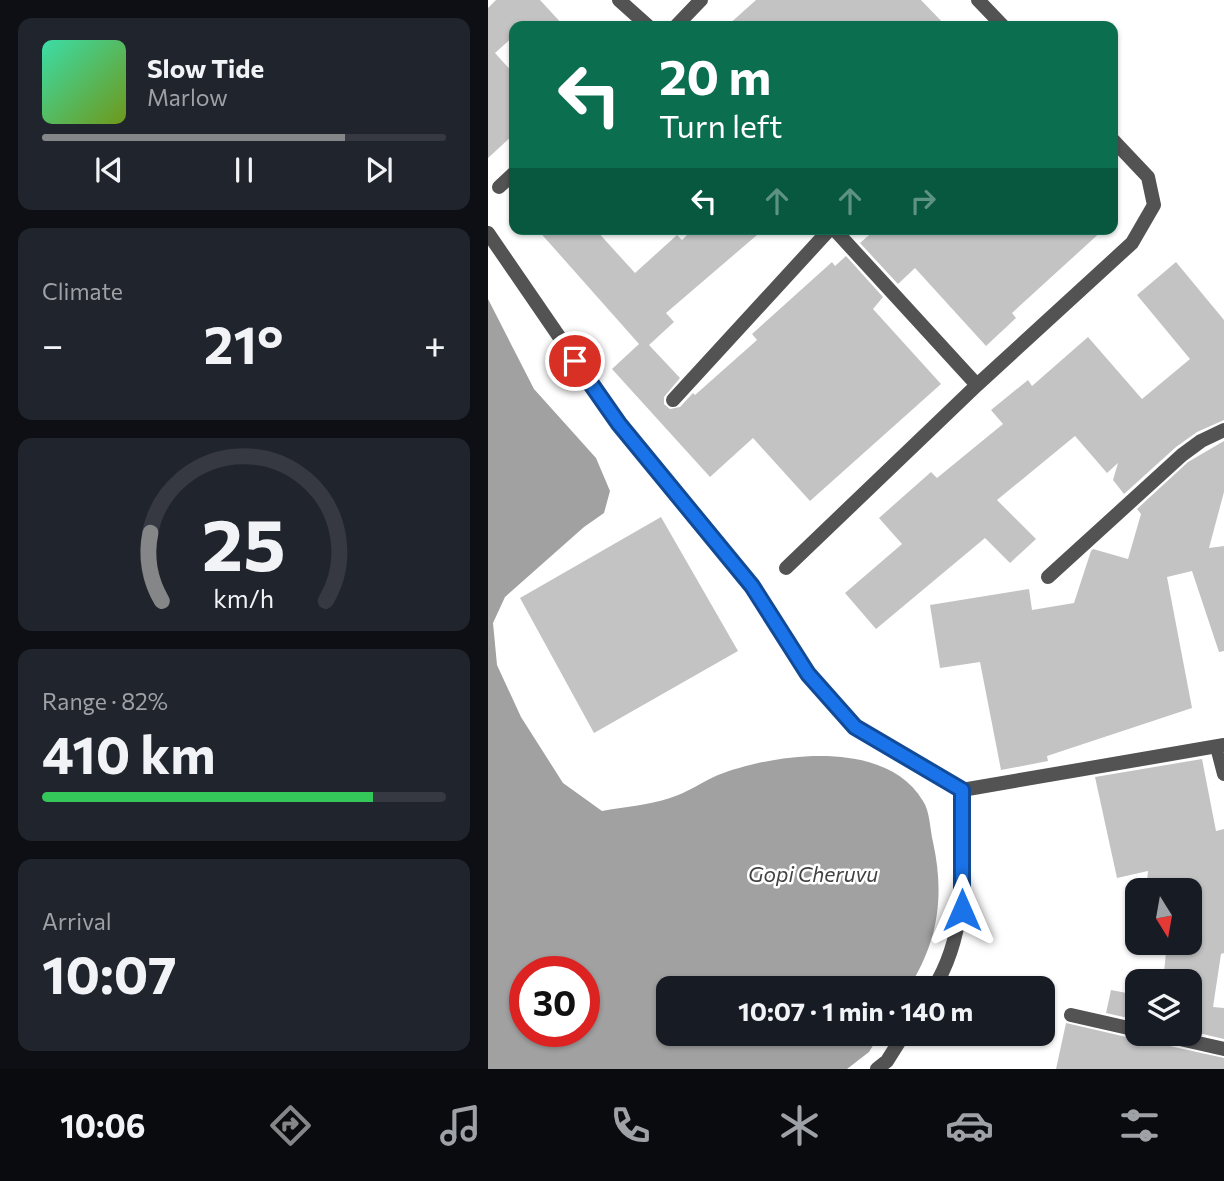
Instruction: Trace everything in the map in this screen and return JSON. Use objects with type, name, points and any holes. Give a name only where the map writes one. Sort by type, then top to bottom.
[{"type":"street","points":[[619,0],[642,21]]},
{"type":"street","points":[[681,21],[701,0]]},
{"type":"street","points":[[978,0],[998,21]]},
{"type":"street","points":[[786,568],[977,385],[1132,243],[1154,205],[1148,177],[1118,145]]},
{"type":"street","points":[[499,187],[509,178]]},
{"type":"street","points":[[488,233],[619,424],[752,586],[808,674],[855,727],[962,790],[1220,746],[1224,774]]},
{"type":"street","points":[[673,400],[826,235]]},
{"type":"street","points":[[838,235],[977,385]]},
{"type":"street","points":[[1048,578],[1182,455],[1201,441],[1224,430]]},
{"type":"street","points":[[941,976],[962,910],[962,790]]},
{"type":"street","points":[[1071,1015],[1125,1027]]},
{"type":"street","points":[[1202,1044],[1224,1049]]},
{"type":"street","points":[[877,1069],[887,1061],[896,1046]]},
{"type":"water","name":"Gopi Cheruvu","points":[[488,299],[534,389],[596,458],[610,491],[604,513],[584,527],[505,597],[493,623],[497,665],[521,717],[563,783],[602,811],[670,798],[718,775],[742,767],[798,757],[828,756],[857,759],[883,767],[906,781],[925,805],[937,862],[938,900],[932,936],[915,976],[656,976],[656,1046],[873,1046],[847,1069],[488,1069]]},
{"type":"building","points":[[496,0],[540,0],[559,21],[509,21],[509,40],[495,53],[509,68],[509,139],[488,158],[488,8]]},
{"type":"building","points":[[756,0],[921,0],[941,21],[733,21]]},
{"type":"building","points":[[542,235],[600,235],[635,273],[677,235],[682,240],[687,235],[757,235],[666,313],[674,322],[649,345],[680,378],[664,397],[664,404],[670,409],[680,407],[693,393],[695,395],[757,340],[752,334],[832,262],[835,266],[846,256],[883,297],[873,309],[941,384],[810,501],[753,438],[710,477],[612,369],[639,344]]},
{"type":"building","points":[[869,235],[1097,235],[1012,313],[1016,318],[986,346],[915,268],[898,284],[860,243]]},
{"type":"building","points":[[1176,262],[1224,320],[1224,420],[1197,432],[1176,447],[1124,494],[1113,480],[1118,463],[1107,473],[1075,436],[997,500],[1036,539],[1010,563],[985,538],[876,629],[845,593],[902,544],[879,518],[931,472],[937,478],[1003,424],[991,410],[1028,380],[1032,386],[1088,337],[1142,399],[1190,359],[1137,295]]},
{"type":"building","points":[[1224,441],[1224,492],[1209,548],[1224,546],[1224,651],[1219,652],[1192,571],[1167,577],[1192,708],[1047,756],[1048,761],[1001,770],[980,662],[940,668],[930,605],[1029,589],[1032,610],[1074,603],[1091,551],[1093,549],[1128,559],[1141,514],[1137,509],[1188,462]]},
{"type":"building","points":[[661,517],[738,651],[594,733],[520,598]]},
{"type":"building","points":[[1202,759],[1216,831],[1224,829],[1224,953],[1221,954],[1213,1007],[1224,1008],[1224,1039],[1202,1034],[1202,969],[1164,969],[1166,956],[1202,956],[1202,878],[1147,878],[1148,871],[1117,878],[1095,777]]},
{"type":"building","points":[[1111,990],[1125,993],[1125,1017],[1106,1013]]},
{"type":"building","points":[[1066,1023],[1125,1037],[1125,1046],[1170,1046],[1224,1058],[1224,1069],[1056,1069]]},
{"type":"route","points":[[575,361],[619,424],[752,586],[808,674],[855,727],[962,790],[962,910]]}]
